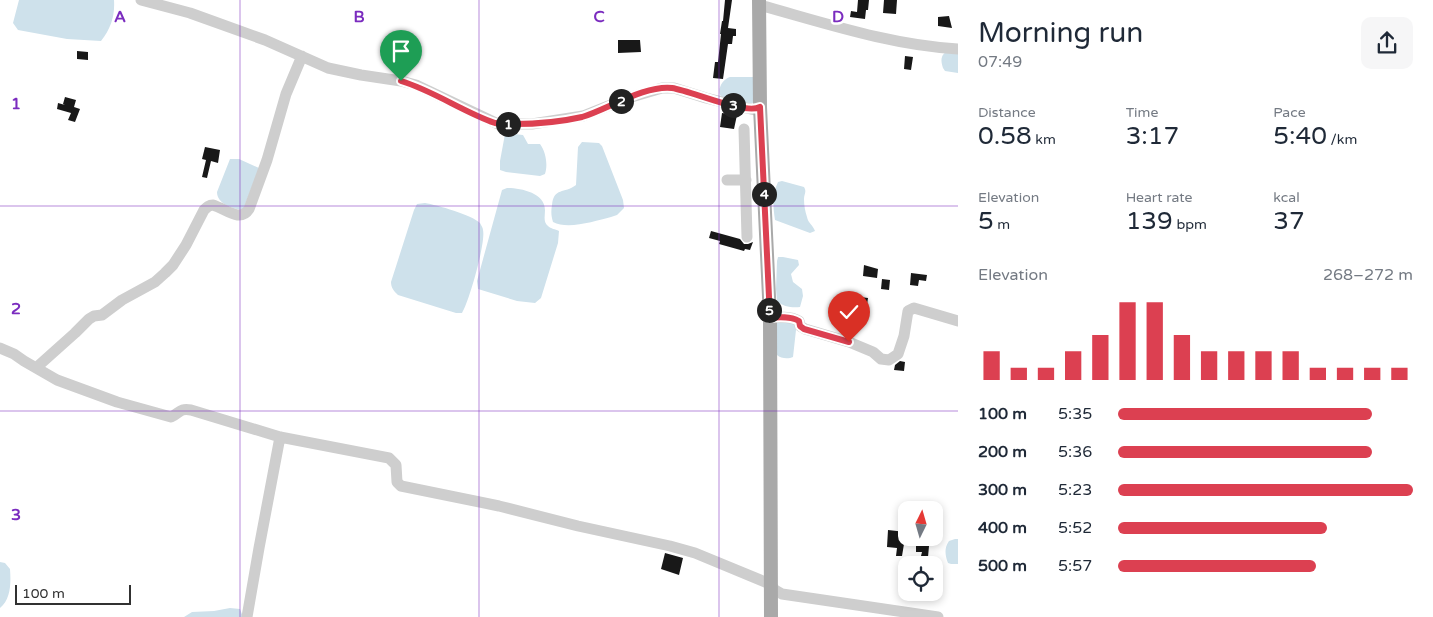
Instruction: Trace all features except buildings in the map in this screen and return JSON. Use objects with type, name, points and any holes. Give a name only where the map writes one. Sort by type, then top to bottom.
[{"type":"main road","points":[[760,2],[760,107],[770,318],[771,617]]},
{"type":"street","points":[[141,0],[190,13],[265,40],[328,68],[416,85],[498,124],[532,124],[583,116],[628,98],[662,88],[674,88],[755,110],[760,107]]},
{"type":"street","points":[[760,2],[845,29],[930,47],[958,49]]},
{"type":"street","points":[[37,367],[89,319],[102,315],[122,300],[155,282],[165,273],[186,245],[204,210],[210,205],[240,216],[246,214],[250,209],[267,160],[286,94],[302,56]]},
{"type":"street","points":[[744,129],[748,237]]},
{"type":"street","points":[[727,180],[746,180]]},
{"type":"street","points":[[770,318],[795,319],[799,321],[800,326],[804,329],[849,342],[873,352],[881,359],[889,360],[898,354],[904,336],[908,311],[914,308],[958,321]]},
{"type":"street","points":[[0,348],[37,367],[56,380],[160,415],[171,417],[184,409],[280,437],[388,458],[396,465],[397,482],[402,486],[499,506],[696,553],[770,584],[778,592],[786,595],[938,617]]},
{"type":"street","points":[[247,617],[280,437]]},
{"type":"water","points":[[19,0],[114,0],[114,11],[110,27],[101,41],[67,39],[18,30],[13,23]]},
{"type":"water","points":[[946,52],[958,52],[958,73],[945,71],[943,68],[941,59]]},
{"type":"water","points":[[730,77],[753,77],[755,103],[738,104],[723,99],[720,89],[724,80]]},
{"type":"water","points":[[505,134],[523,135],[528,144],[540,144],[546,159],[545,174],[540,176],[500,170]]},
{"type":"water","points":[[582,142],[599,143],[602,146],[623,200],[624,208],[617,215],[597,221],[574,225],[559,224],[552,220],[553,199],[557,193],[576,185],[578,147]]},
{"type":"water","points":[[230,159],[239,159],[259,168],[243,210],[226,205],[218,196],[217,192]]},
{"type":"water","points":[[782,181],[804,187],[804,206],[808,221],[815,231],[810,233],[775,220],[774,196],[778,182]]},
{"type":"water","points":[[507,188],[525,190],[541,199],[544,204],[546,224],[550,228],[559,231],[558,243],[541,298],[535,303],[517,301],[478,289],[477,281],[502,190]]},
{"type":"water","points":[[425,203],[470,217],[480,223],[483,228],[480,259],[469,297],[462,313],[456,313],[398,295],[392,286],[391,282],[414,210],[417,204]]},
{"type":"water","points":[[778,257],[798,260],[799,265],[791,274],[793,282],[802,289],[803,296],[800,307],[788,307],[777,301]]},
{"type":"water","points":[[776,321],[795,321],[793,357],[785,358],[777,355]]},
{"type":"water","points":[[958,539],[958,564],[951,564],[948,563],[946,549],[949,541]]},
{"type":"water","points":[[0,562],[5,563],[10,569],[10,590],[4,604],[0,608]]},
{"type":"water","points":[[230,608],[240,609],[243,617],[184,617],[192,612]]},
{"type":"route","points":[[401,81],[432,92],[498,124],[532,124],[583,116],[628,98],[662,88],[674,88],[755,110],[760,107],[770,318],[795,319],[799,321],[800,326],[804,329],[849,342]]}]
